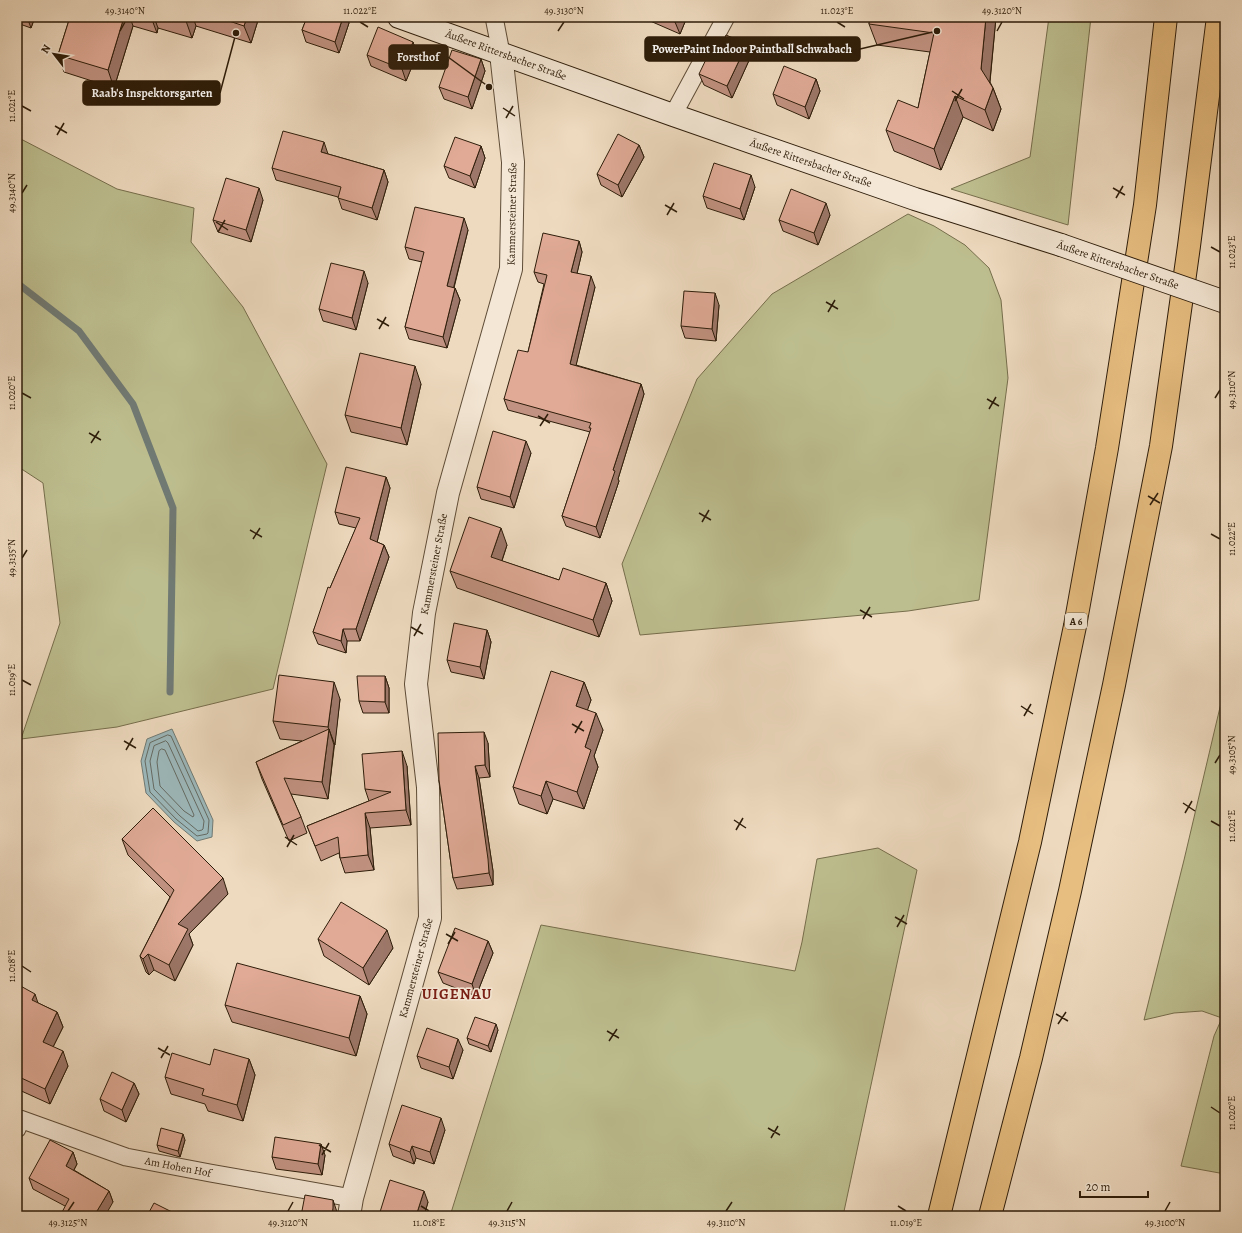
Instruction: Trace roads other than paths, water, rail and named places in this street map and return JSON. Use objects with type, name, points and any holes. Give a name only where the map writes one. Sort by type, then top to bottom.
[{"type":"highway","name":"A 6","points":[[939,1216],[1030,842],[1075,626],[1107,448],[1145,205],[1166,17]]},
{"type":"highway","points":[[990,1216],[1031,1058],[1070,891],[1114,685],[1160,446],[1189,246],[1218,17]]},
{"type":"street","name":"Äußere Rittersbacher Straße","points":[[399,17],[673,115],[915,199],[1062,245],[1225,302]]},
{"type":"street","points":[[494,17],[500,53]]},
{"type":"street","points":[[673,115],[726,17]]},
{"type":"street","name":"Kammersteiner Straße","points":[[350,1207],[430,918],[428,787],[416,684],[424,613],[448,493],[511,269],[514,162],[500,53]]},
{"type":"street","name":"Am Hohen Hof","points":[[17,1129],[20,1119],[126,1157],[350,1207]]},
{"type":"water","points":[[172,729],[213,820],[212,837],[197,841],[174,822],[146,793],[141,761],[147,739]]},
{"type":"waterway","points":[[17,283],[79,331],[133,404],[173,508],[170,692]]},
{"type":"place","name":"PowerPaint Indoor Paintball Schwabach","points":[[937,31]]},
{"type":"place","name":"Raab's Inspektorsgarten","points":[[236,33]]},
{"type":"place","name":"Forsthof","points":[[489,87]]},
{"type":"district","name":"UIGENAU","points":[[457,994]]}]
